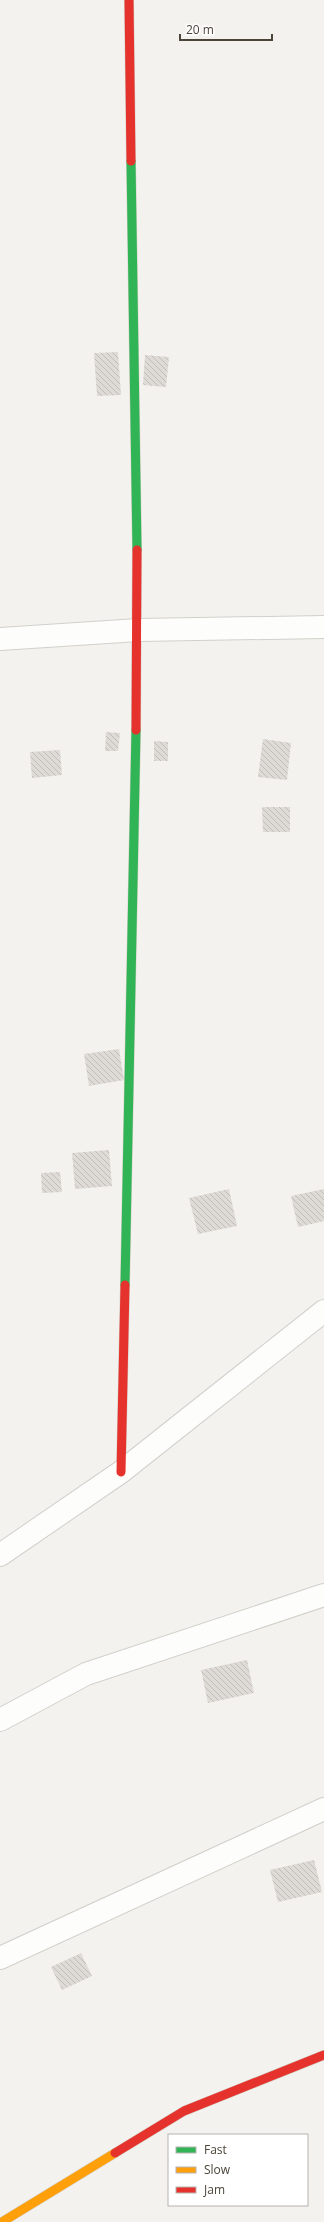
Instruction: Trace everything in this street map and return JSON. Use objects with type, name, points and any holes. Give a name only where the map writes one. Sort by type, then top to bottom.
[{"type":"street","points":[[121,1472],[138,630],[129,0]]},
{"type":"street","points":[[0,639],[138,630],[324,628]]},
{"type":"street","points":[[0,1555],[121,1472],[324,1311]]},
{"type":"street","points":[[0,1720],[86,1674],[324,1595]]},
{"type":"street","points":[[0,1958],[324,1809]]},
{"type":"street","points":[[2,2222],[184,2111],[324,2055]]},
{"type":"building","points":[[118,352],[121,395],[97,396],[94,353]]},
{"type":"building","points":[[145,355],[169,357],[166,387],[143,385]]},
{"type":"building","points":[[106,732],[120,733],[118,751],[105,751]]},
{"type":"building","points":[[263,739],[291,743],[287,780],[258,777]]},
{"type":"building","points":[[154,741],[168,742],[168,761],[154,761]]},
{"type":"building","points":[[60,750],[62,775],[32,778],[30,752]]},
{"type":"building","points":[[262,807],[290,807],[290,832],[263,832]]},
{"type":"building","points":[[119,1049],[124,1080],[89,1086],[84,1054]]},
{"type":"building","points":[[109,1150],[112,1186],[75,1189],[72,1153]]},
{"type":"building","points":[[60,1172],[62,1192],[42,1193],[41,1173]]},
{"type":"building","points":[[229,1189],[237,1226],[198,1234],[189,1198]]},
{"type":"building","points":[[324,1189],[324,1221],[298,1227],[291,1196]]},
{"type":"building","points":[[247,1660],[254,1693],[208,1703],[201,1670]]},
{"type":"building","points":[[314,1860],[322,1892],[278,1902],[270,1870]]},
{"type":"building","points":[[81,1953],[92,1976],[62,1990],[51,1967]]},
{"type":"traffic: fast","points":[[131,161],[137,550]]},
{"type":"traffic: fast","points":[[125,1285],[136,730]]},
{"type":"traffic: slow","points":[[2,2222],[115,2153]]},
{"type":"traffic: jam","points":[[129,0],[131,161]]},
{"type":"traffic: jam","points":[[136,730],[137,550]]},
{"type":"traffic: jam","points":[[121,1472],[125,1285]]},
{"type":"traffic: jam","points":[[115,2153],[184,2111],[324,2055]]}]
